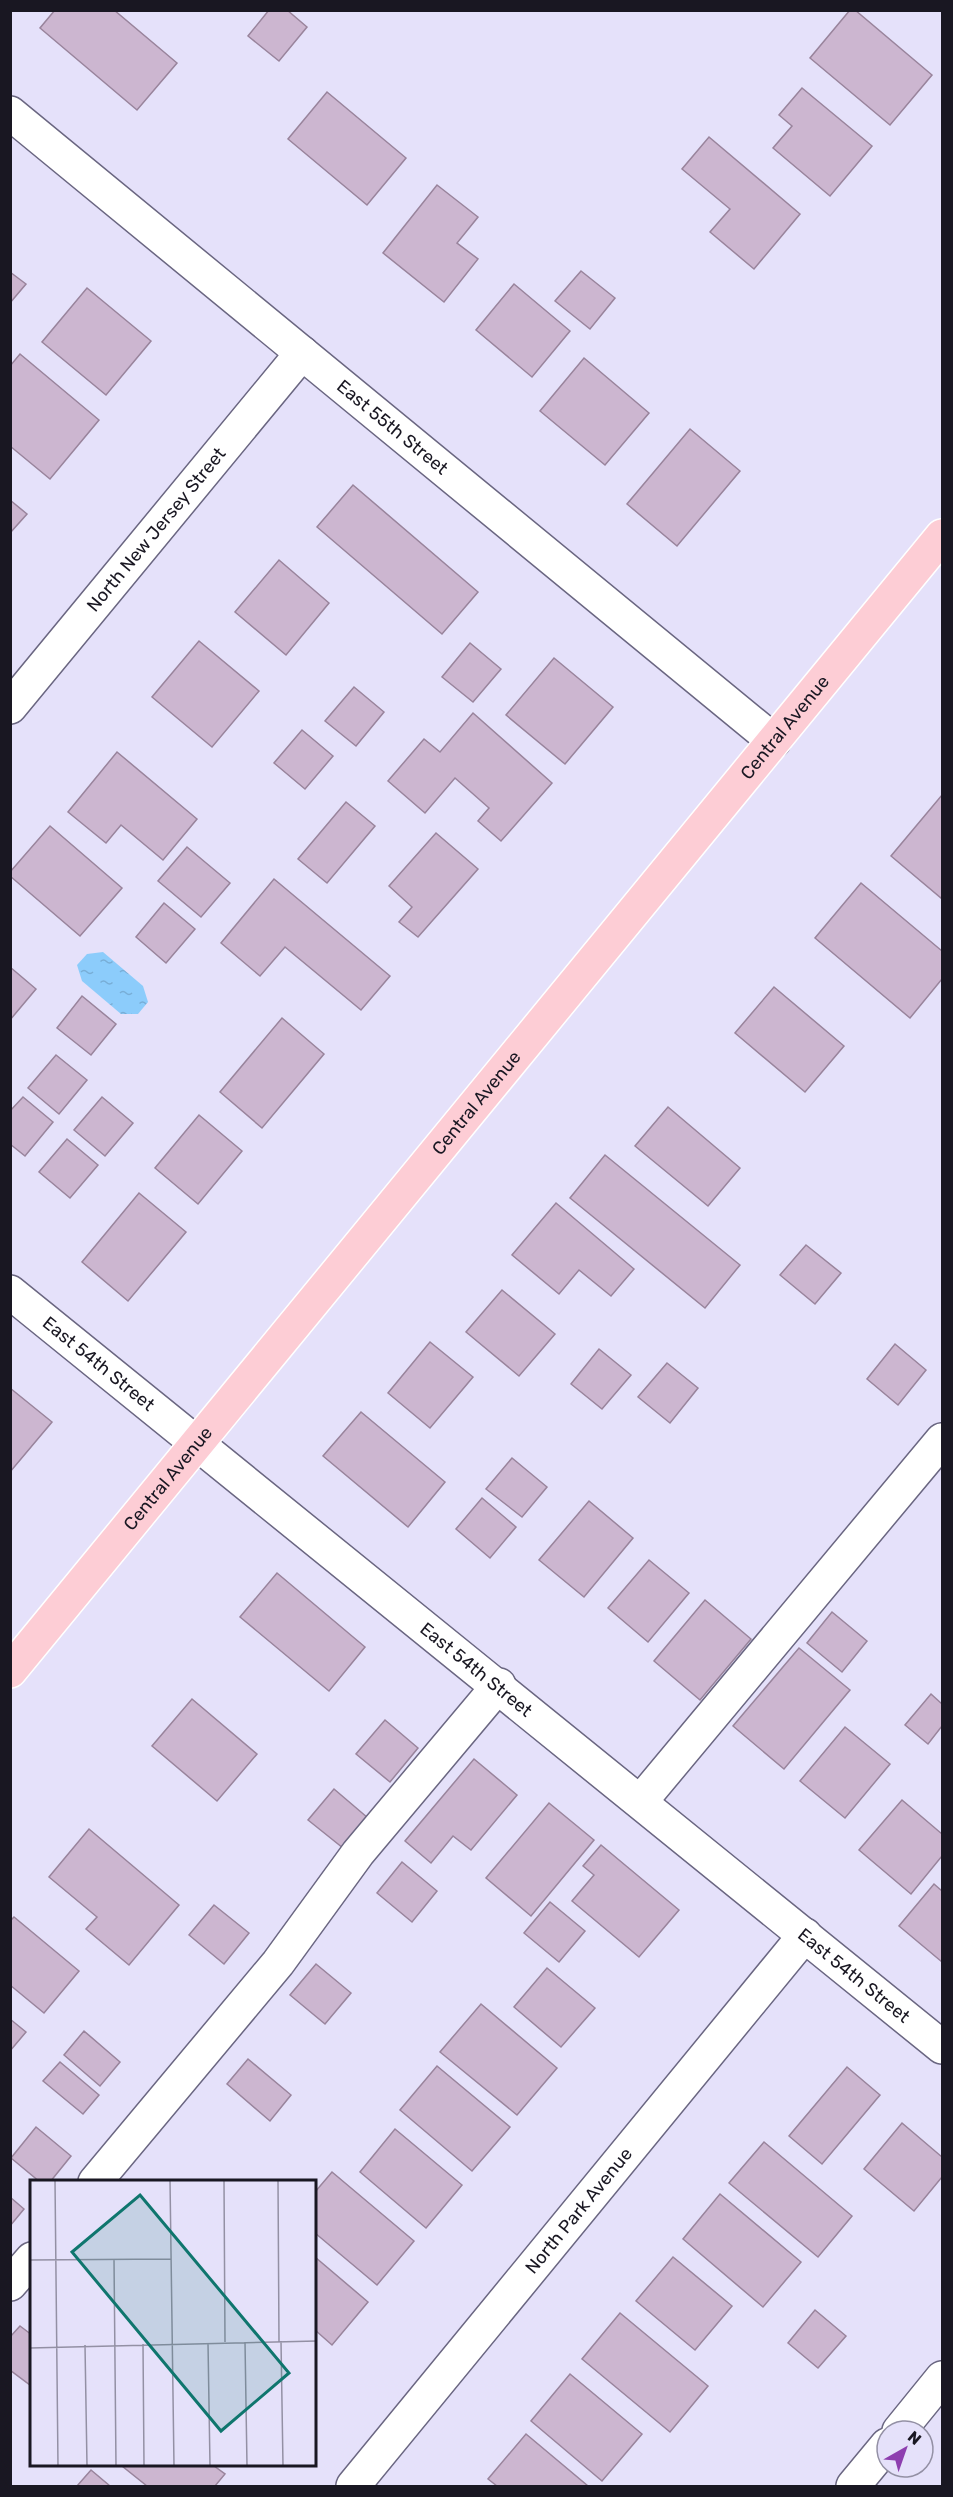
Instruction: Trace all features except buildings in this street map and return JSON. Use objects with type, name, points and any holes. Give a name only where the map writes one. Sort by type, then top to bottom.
[{"type":"main road","name":"Central Avenue","points":[[10,1671],[942,536]]},
{"type":"street","name":"East 55th Street","points":[[10,113],[774,741]]},
{"type":"street","name":"North New Jersey Street","points":[[10,706],[302,353]]},
{"type":"street","name":"East 54th Street","points":[[10,1292],[499,1685],[942,2047]]},
{"type":"street","points":[[641,1801],[942,1440]]},
{"type":"street","points":[[98,2180],[278,1963],[358,1853],[499,1685]]},
{"type":"street","name":"North Park Avenue","points":[[353,2487],[805,1935]]},
{"type":"street","points":[[10,2284],[30,2261]]},
{"type":"street","points":[[909,2419],[942,2378]]},
{"type":"street","points":[[853,2487],[875,2460]]},
{"type":"water","points":[[103,952],[143,986],[148,1002],[138,1014],[121,1014],[82,981],[77,965],[87,954]]}]
